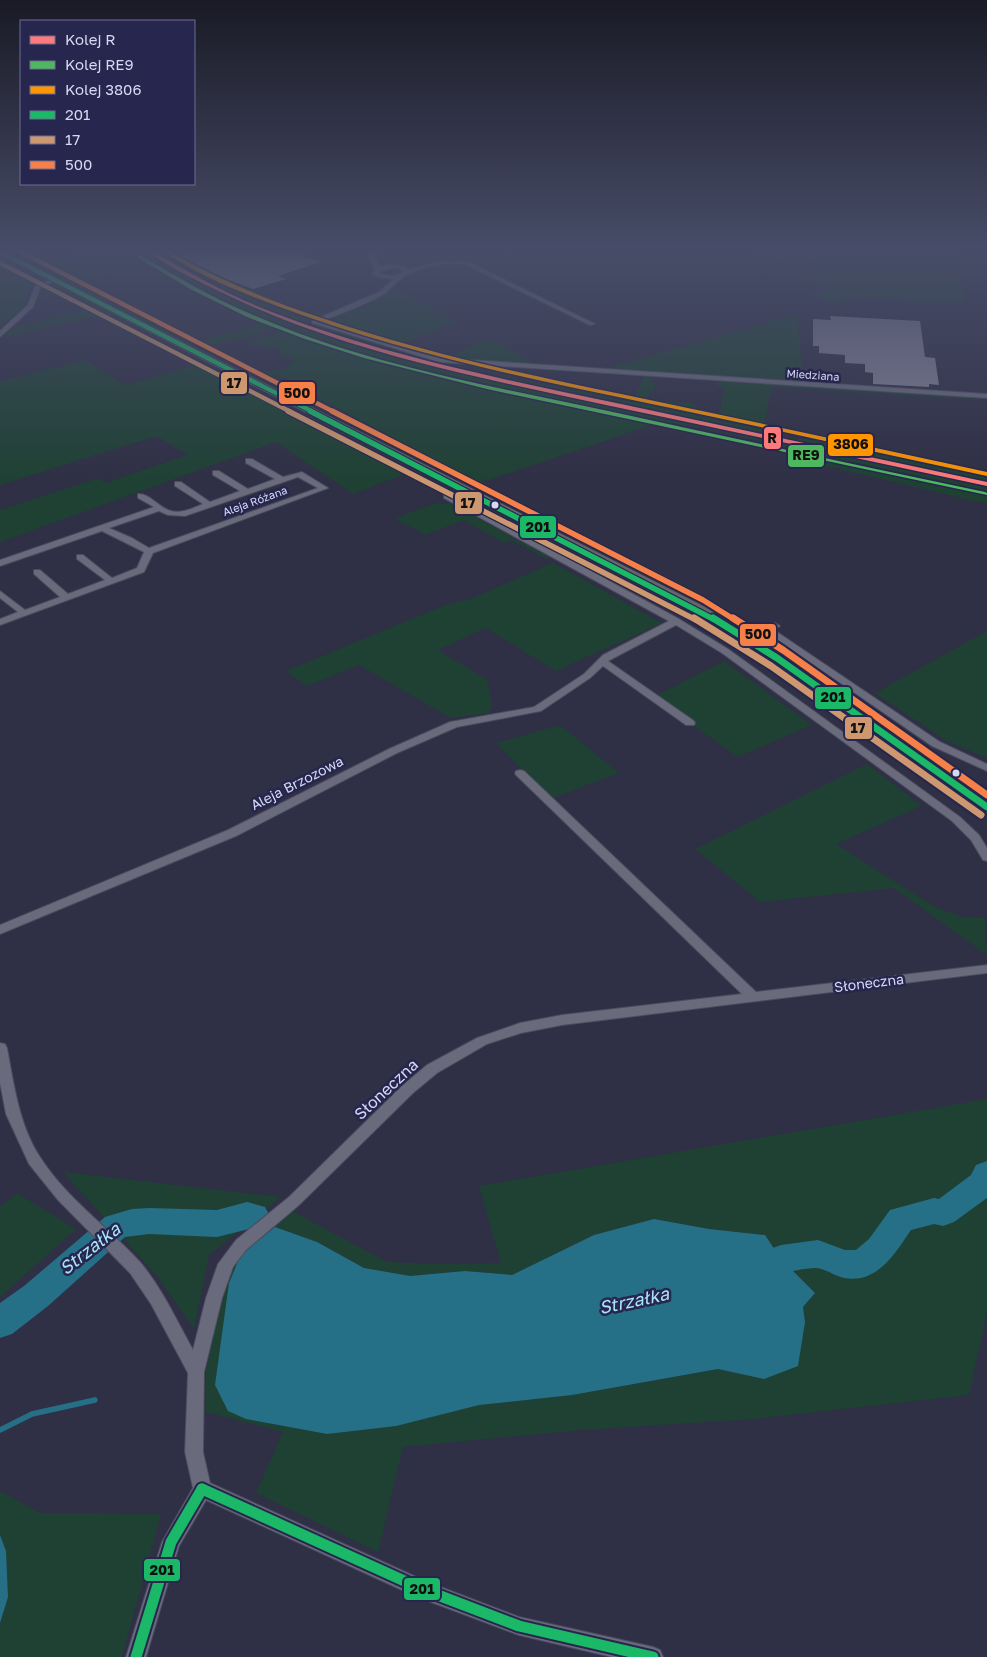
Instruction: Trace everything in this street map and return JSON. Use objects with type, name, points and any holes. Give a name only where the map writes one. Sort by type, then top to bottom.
[{"type":"main road","points":[[146,326],[625,571],[726,626],[886,734],[987,807]]},
{"type":"street","points":[[0,335],[9,326]]},
{"type":"street","name":"Miedziana","points":[[328,326],[440,360],[987,396]]},
{"type":"street","name":"Aleja Różana","points":[[249,461],[282,480]]},
{"type":"street","name":"Aleja Różana","points":[[216,472],[247,492]]},
{"type":"street","name":"Aleja Różana","points":[[141,496],[168,513],[182,514],[299,474],[324,488],[149,551]]},
{"type":"street","name":"Aleja Różana","points":[[178,484],[209,505]]},
{"type":"street","points":[[447,496],[676,621],[742,662],[956,819],[975,838],[987,857]]},
{"type":"street","points":[[0,563],[160,508]]},
{"type":"street","points":[[0,622],[141,570],[149,551],[140,549],[123,537],[114,536],[104,528]]},
{"type":"street","points":[[80,557],[111,581]]},
{"type":"street","points":[[37,572],[66,597]]},
{"type":"street","points":[[0,594],[24,613]]},
{"type":"street","name":"Aleja Brzozowa","points":[[0,930],[232,833],[393,751],[454,724],[538,709],[587,676],[614,652],[676,621]]},
{"type":"street","points":[[775,626],[767,629],[936,744],[987,768]]},
{"type":"street","points":[[602,662],[690,724]]},
{"type":"street","points":[[520,773],[752,996]]},
{"type":"street","name":"Słoneczna","points":[[202,1488],[194,1452],[196,1372],[214,1298],[226,1264],[241,1244],[294,1201],[408,1089],[432,1069],[482,1041],[520,1028],[562,1020],[752,996],[987,970]]},
{"type":"street","points":[[0,1048],[13,1114],[34,1160],[63,1196],[135,1268],[157,1299],[196,1372]]},
{"type":"street","points":[[136,1657],[171,1542],[202,1488],[422,1589],[510,1622],[653,1657]]},
{"type":"green space","points":[[19,326],[52,326],[1,338],[12,328]]},
{"type":"green space","points":[[114,326],[135,327],[120,330]]},
{"type":"green space","points":[[157,326],[171,326],[199,341],[251,326],[286,326],[227,342],[200,345],[189,342]]},
{"type":"green space","points":[[302,326],[369,349],[467,374],[987,486],[987,504],[813,463],[782,446],[703,428],[660,422],[480,483],[307,392],[295,390],[296,387],[287,382],[288,379],[258,372],[285,369],[294,361],[289,356],[278,354],[281,350],[244,342]]},
{"type":"green space","points":[[310,326],[319,326],[433,362],[626,401],[633,402],[644,375],[664,377],[649,380],[649,382],[656,383],[654,392],[650,392],[648,400],[696,404],[695,411],[720,412],[724,387],[717,387],[718,382],[722,380],[980,399],[982,400],[772,387],[763,428],[782,437],[818,440],[903,453],[987,472],[987,482],[461,370],[391,351]]},
{"type":"green space","points":[[341,326],[443,326],[399,345]]},
{"type":"green space","points":[[754,326],[798,326],[803,382],[609,368]]},
{"type":"green space","points":[[488,338],[535,364],[449,358]]},
{"type":"green space","points":[[85,360],[126,385],[199,364],[304,417],[407,473],[353,494],[276,442],[0,542],[0,510],[99,478],[105,483],[188,455],[156,436],[0,485],[0,381]]},
{"type":"green space","points":[[439,502],[443,504],[450,503],[549,557],[546,559],[511,540],[504,543],[464,520],[425,535],[395,518]]},
{"type":"green space","points":[[553,563],[662,623],[556,671],[486,628],[438,650],[487,680],[492,708],[488,713],[451,718],[359,665],[307,686],[286,671],[445,605],[470,599]]},
{"type":"green space","points":[[987,631],[987,758],[947,741],[875,693]]},
{"type":"green space","points":[[724,661],[812,725],[738,757],[653,697]]},
{"type":"green space","points":[[560,725],[619,773],[550,799],[496,743]]},
{"type":"green space","points":[[867,764],[922,806],[836,844],[935,907],[963,917],[985,918],[987,955],[894,888],[760,902],[695,849]]},
{"type":"green space","points":[[987,1099],[987,1312],[969,1395],[754,1419],[581,1430],[403,1447],[378,1552],[256,1493],[283,1432],[206,1412],[206,1370],[224,1282],[235,1260],[248,1244],[292,1211],[387,1262],[441,1264],[501,1263],[479,1186]],"holes":[[[654,1219],[709,1229],[765,1235],[781,1259],[815,1293],[803,1307],[805,1322],[764,1379],[719,1369],[572,1395],[479,1405],[328,1434],[246,1419],[241,1254],[275,1227],[317,1242],[364,1268],[410,1276],[465,1271],[512,1275],[594,1235]]]},
{"type":"green space","points":[[63,1172],[281,1197],[209,1255],[194,1329],[157,1276]]},
{"type":"green space","points":[[17,1193],[76,1229],[0,1297],[0,1207]]},
{"type":"green space","points":[[0,1491],[40,1513],[161,1514],[122,1657],[0,1657],[0,1623],[8,1597],[6,1551],[0,1535]]},
{"type":"water","points":[[654,1219],[709,1229],[765,1235],[781,1259],[815,1293],[803,1307],[805,1322],[798,1366],[764,1379],[718,1369],[572,1395],[479,1405],[396,1426],[327,1434],[246,1419],[228,1411],[215,1385],[229,1283],[241,1254],[275,1227],[317,1242],[364,1268],[410,1276],[465,1271],[512,1275],[594,1235]]},
{"type":"water","points":[[0,1535],[6,1551],[8,1597],[0,1623]]},
{"type":"building","points":[[813,326],[921,326],[925,357],[935,358],[939,385],[929,384],[929,387],[873,384],[873,373],[865,372],[865,364],[845,363],[845,355],[819,353],[819,346],[813,346]]},
{"type":"waterway","name":"Strzałka","points":[[752,1270],[781,1259],[818,1254],[844,1264],[862,1264],[880,1249],[901,1219],[934,1211],[943,1213],[985,1182],[987,1174]]},
{"type":"waterway","name":"Strzałka","points":[[0,1323],[36,1296],[116,1226],[132,1222],[149,1221],[217,1224],[233,1221],[247,1215],[254,1216]]},
{"type":"waterway","points":[[0,1430],[32,1414],[95,1400]]},
{"type":"rail line","name":"RE9","points":[[276,326],[366,357],[487,388],[985,494]]},
{"type":"rail line","name":"R","points":[[303,326],[428,364],[488,378],[987,484]]},
{"type":"rail line","name":"3806","points":[[340,326],[456,359],[534,377],[987,474]]},
{"type":"transit line","name":"17","points":[[124,326],[693,618],[771,666],[981,815]]},
{"type":"transit line","name":"201","points":[[145,326],[698,609],[777,658],[987,807]]},
{"type":"transit line","name":"500","points":[[167,326],[703,600],[783,650],[987,795]]},
{"type":"transit line","name":"201","points":[[202,1489],[422,1589],[519,1626],[653,1657]]},
{"type":"transit line","name":"201","points":[[136,1657],[171,1542],[202,1489]]}]
